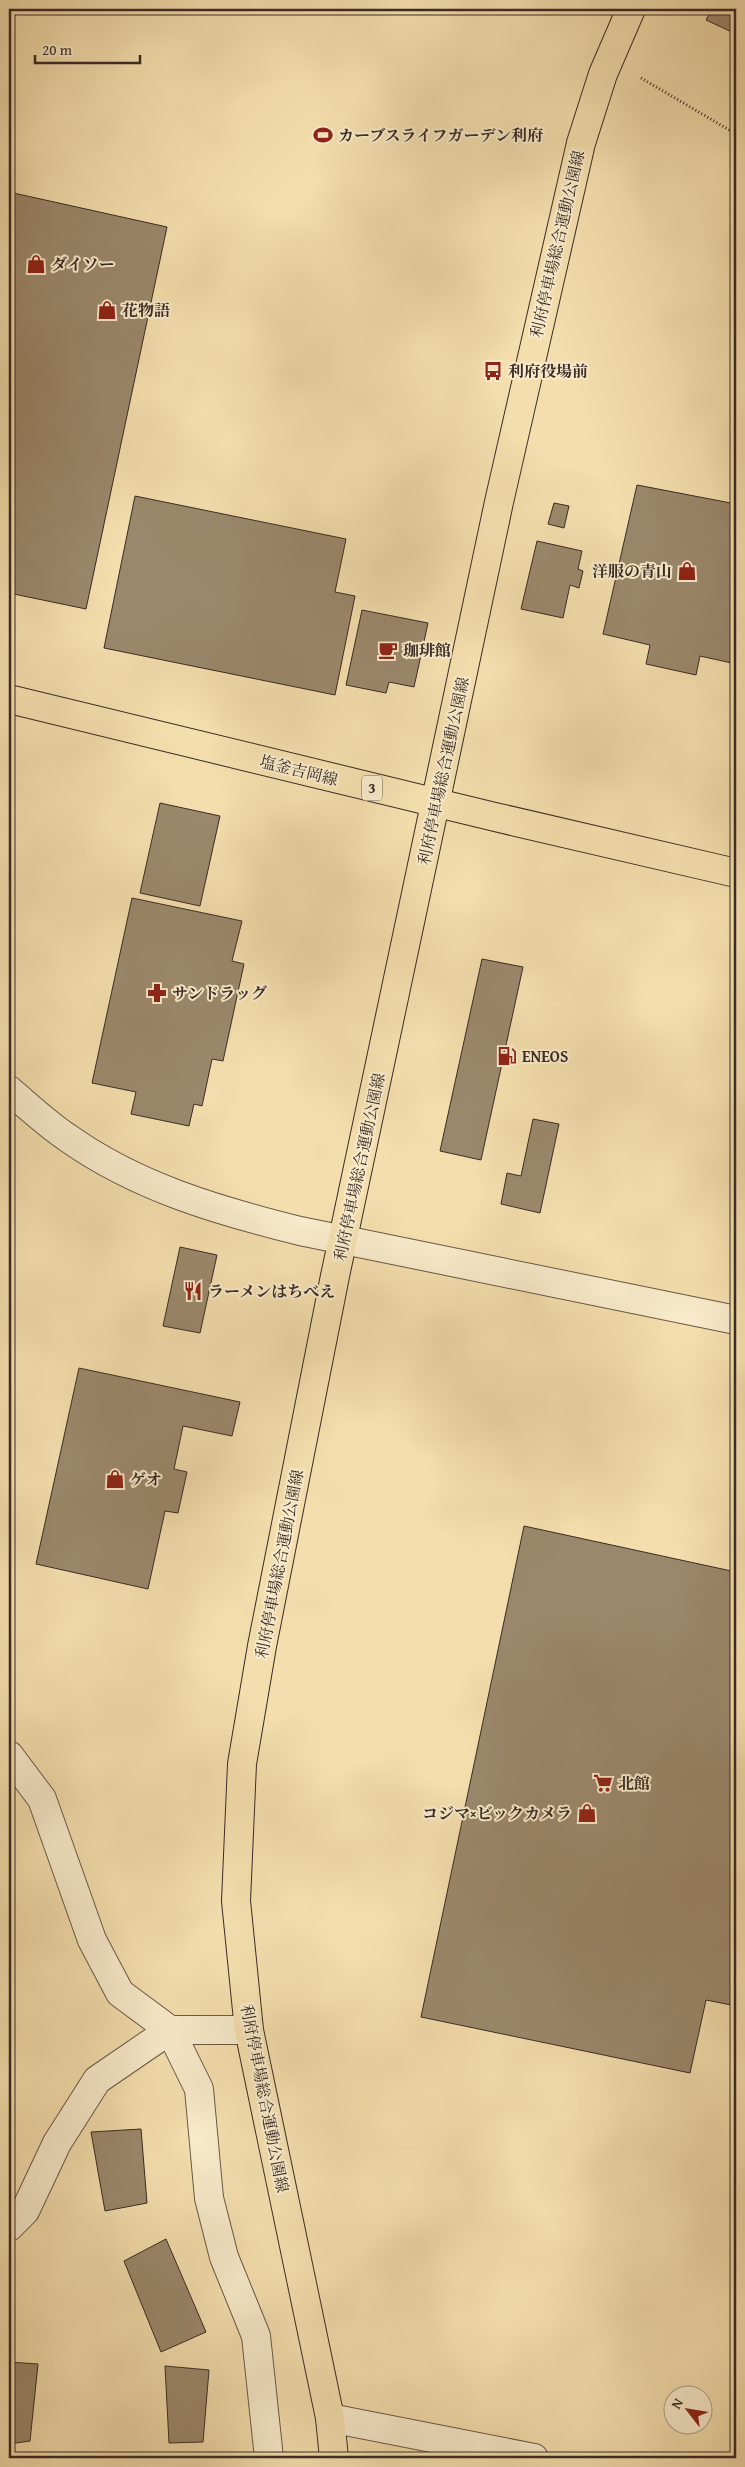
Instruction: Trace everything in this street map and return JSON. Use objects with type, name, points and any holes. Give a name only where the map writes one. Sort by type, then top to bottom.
[{"type":"main road","name":"利府停車場総合運動公園線","points":[[334,2458],[330,2418],[249,2030],[236,1901],[242,1764],[278,1566],[343,1239],[499,502],[580,143],[603,74],[631,9]]},
{"type":"main road","name":"塩釜吉岡線","points":[[9,699],[436,803],[736,873]]},
{"type":"street","points":[[9,1090],[68,1138],[118,1168],[170,1193],[234,1214],[343,1239],[736,1320]]},
{"type":"street","points":[[9,1755],[42,1799],[92,1940],[120,1993],[170,2030],[199,2089],[209,2198],[224,2257],[256,2336],[269,2458]]},
{"type":"street","points":[[9,2227],[25,2211],[57,2143],[97,2080],[170,2030],[249,2030]]},
{"type":"street","points":[[330,2418],[534,2458]]},
{"type":"path","points":[[640,78],[736,134]]},
{"type":"building","points":[[712,9],[736,9],[736,34],[706,20]]},
{"type":"building","points":[[9,192],[167,227],[86,609],[9,593]]},
{"type":"building","points":[[637,485],[736,504],[736,664],[700,656],[696,675],[646,664],[650,645],[603,634]]},
{"type":"building","points":[[135,496],[346,539],[335,592],[355,596],[335,695],[104,648]]},
{"type":"building","points":[[554,503],[569,506],[564,528],[548,524]]},
{"type":"building","points":[[537,541],[582,551],[578,569],[583,571],[579,588],[570,585],[563,618],[521,609]]},
{"type":"building","points":[[362,610],[428,623],[414,687],[389,682],[386,693],[346,685]]},
{"type":"building","points":[[9,794],[13,795],[9,818]]},
{"type":"building","points":[[160,803],[220,816],[200,906],[140,893]]},
{"type":"building","points":[[132,898],[242,921],[232,961],[244,964],[223,1061],[212,1059],[202,1106],[194,1104],[189,1126],[131,1114],[136,1092],[92,1083]]},
{"type":"building","points":[[482,959],[523,967],[481,1160],[440,1151]]},
{"type":"building","points":[[533,1119],[559,1124],[540,1213],[501,1204],[507,1173],[521,1176]]},
{"type":"building","points":[[180,1247],[217,1255],[200,1333],[163,1326]]},
{"type":"building","points":[[79,1368],[240,1402],[232,1436],[183,1426],[174,1469],[187,1472],[178,1513],[165,1511],[148,1589],[36,1564]]},
{"type":"building","name":"北館","points":[[524,1526],[736,1572],[736,2006],[706,2000],[690,2073],[421,2017]]},
{"type":"building","points":[[141,2129],[147,2203],[105,2211],[91,2132]]},
{"type":"building","points":[[166,2239],[206,2332],[161,2352],[124,2261]]},
{"type":"building","points":[[9,2362],[38,2364],[30,2441],[9,2444]]},
{"type":"building","points":[[165,2366],[209,2370],[203,2442],[169,2443]]},
{"type":"place","name":"カーブスライフガーデン利府","points":[[323,135]]},
{"type":"place","name":"ダイソー","points":[[36,264]]},
{"type":"place","name":"花物語","points":[[107,310]]},
{"type":"place","name":"利府役場前","points":[[493,371]]},
{"type":"place","name":"洋服の青山","points":[[687,571]]},
{"type":"place","name":"珈琲館","points":[[388,650]]},
{"type":"place","name":"サンドラッグ","points":[[157,993]]},
{"type":"place","name":"ENEOS","points":[[507,1056]]},
{"type":"place","name":"ラーメンはちべえ","points":[[193,1291]]},
{"type":"place","name":"ゲオ","points":[[115,1479]]},
{"type":"place","name":"北館","points":[[603,1783]]},
{"type":"place","name":"コジマ×ビックカメラ","points":[[587,1813]]}]
